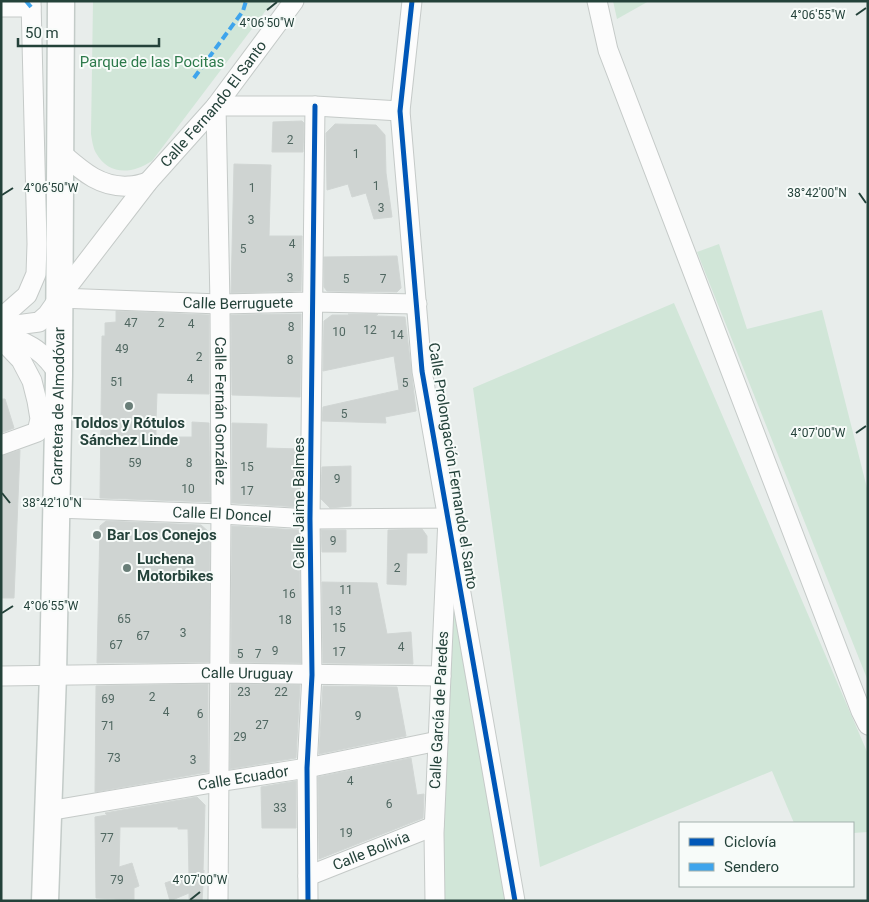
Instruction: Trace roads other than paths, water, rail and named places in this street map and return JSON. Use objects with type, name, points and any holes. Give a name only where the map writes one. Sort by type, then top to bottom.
[{"type":"main road","name":"Carretera de Almodóvar","points":[[45,901],[53,675],[59,375],[61,1]]},
{"type":"street","name":"Calle Fernando El Santo","points":[[1,326],[38,322],[47,315],[148,182],[216,106],[294,1]]},
{"type":"street","name":"Calle Prolongación Fernando el Santo","points":[[412,1],[400,111],[422,371],[515,901]]},
{"type":"street","points":[[597,1],[608,50],[868,725]]},
{"type":"street","points":[[1,7],[31,4],[37,235],[36,274],[27,295],[1,318]]},
{"type":"street","points":[[216,106],[315,106],[400,111]]},
{"type":"street","name":"Calle Fernán González","points":[[216,106],[220,304],[221,514],[218,901]]},
{"type":"street","name":"Calle Jaime Balmes","points":[[308,901],[307,768],[312,674],[310,519],[315,106]]},
{"type":"street","points":[[59,151],[85,174],[102,182],[111,185],[128,186],[148,182]]},
{"type":"street","name":"Calle Berruguete","points":[[59,298],[220,304],[313,302],[416,304]]},
{"type":"street","points":[[1,326],[33,330],[47,336],[59,348]]},
{"type":"street","points":[[1,332],[26,343],[40,352],[51,362],[59,375]]},
{"type":"street","points":[[1,339],[21,360],[32,381],[40,419],[37,432],[1,444]]},
{"type":"street","name":"Calle El Doncel","points":[[56,508],[310,519],[448,518]]},
{"type":"street","name":"Calle García de Paredes","points":[[435,901],[434,826],[448,518]]},
{"type":"street","name":"Calle Uruguay","points":[[1,676],[219,673],[441,676]]},
{"type":"street","name":"Calle Ecuador","points":[[48,811],[307,768],[438,741]]},
{"type":"street","name":"Calle Bolivia","points":[[308,876],[434,826]]},
{"type":"place","name":"Toldos y Rótulos Sánchez Linde","points":[[129,406]]},
{"type":"place","name":"Bar Los Conejos","points":[[97,535]]},
{"type":"place","name":"Luchena Motorbikes","points":[[127,568]]},
{"type":"park label","name":"Parque de las Pocitas","points":[[152,62]]}]
